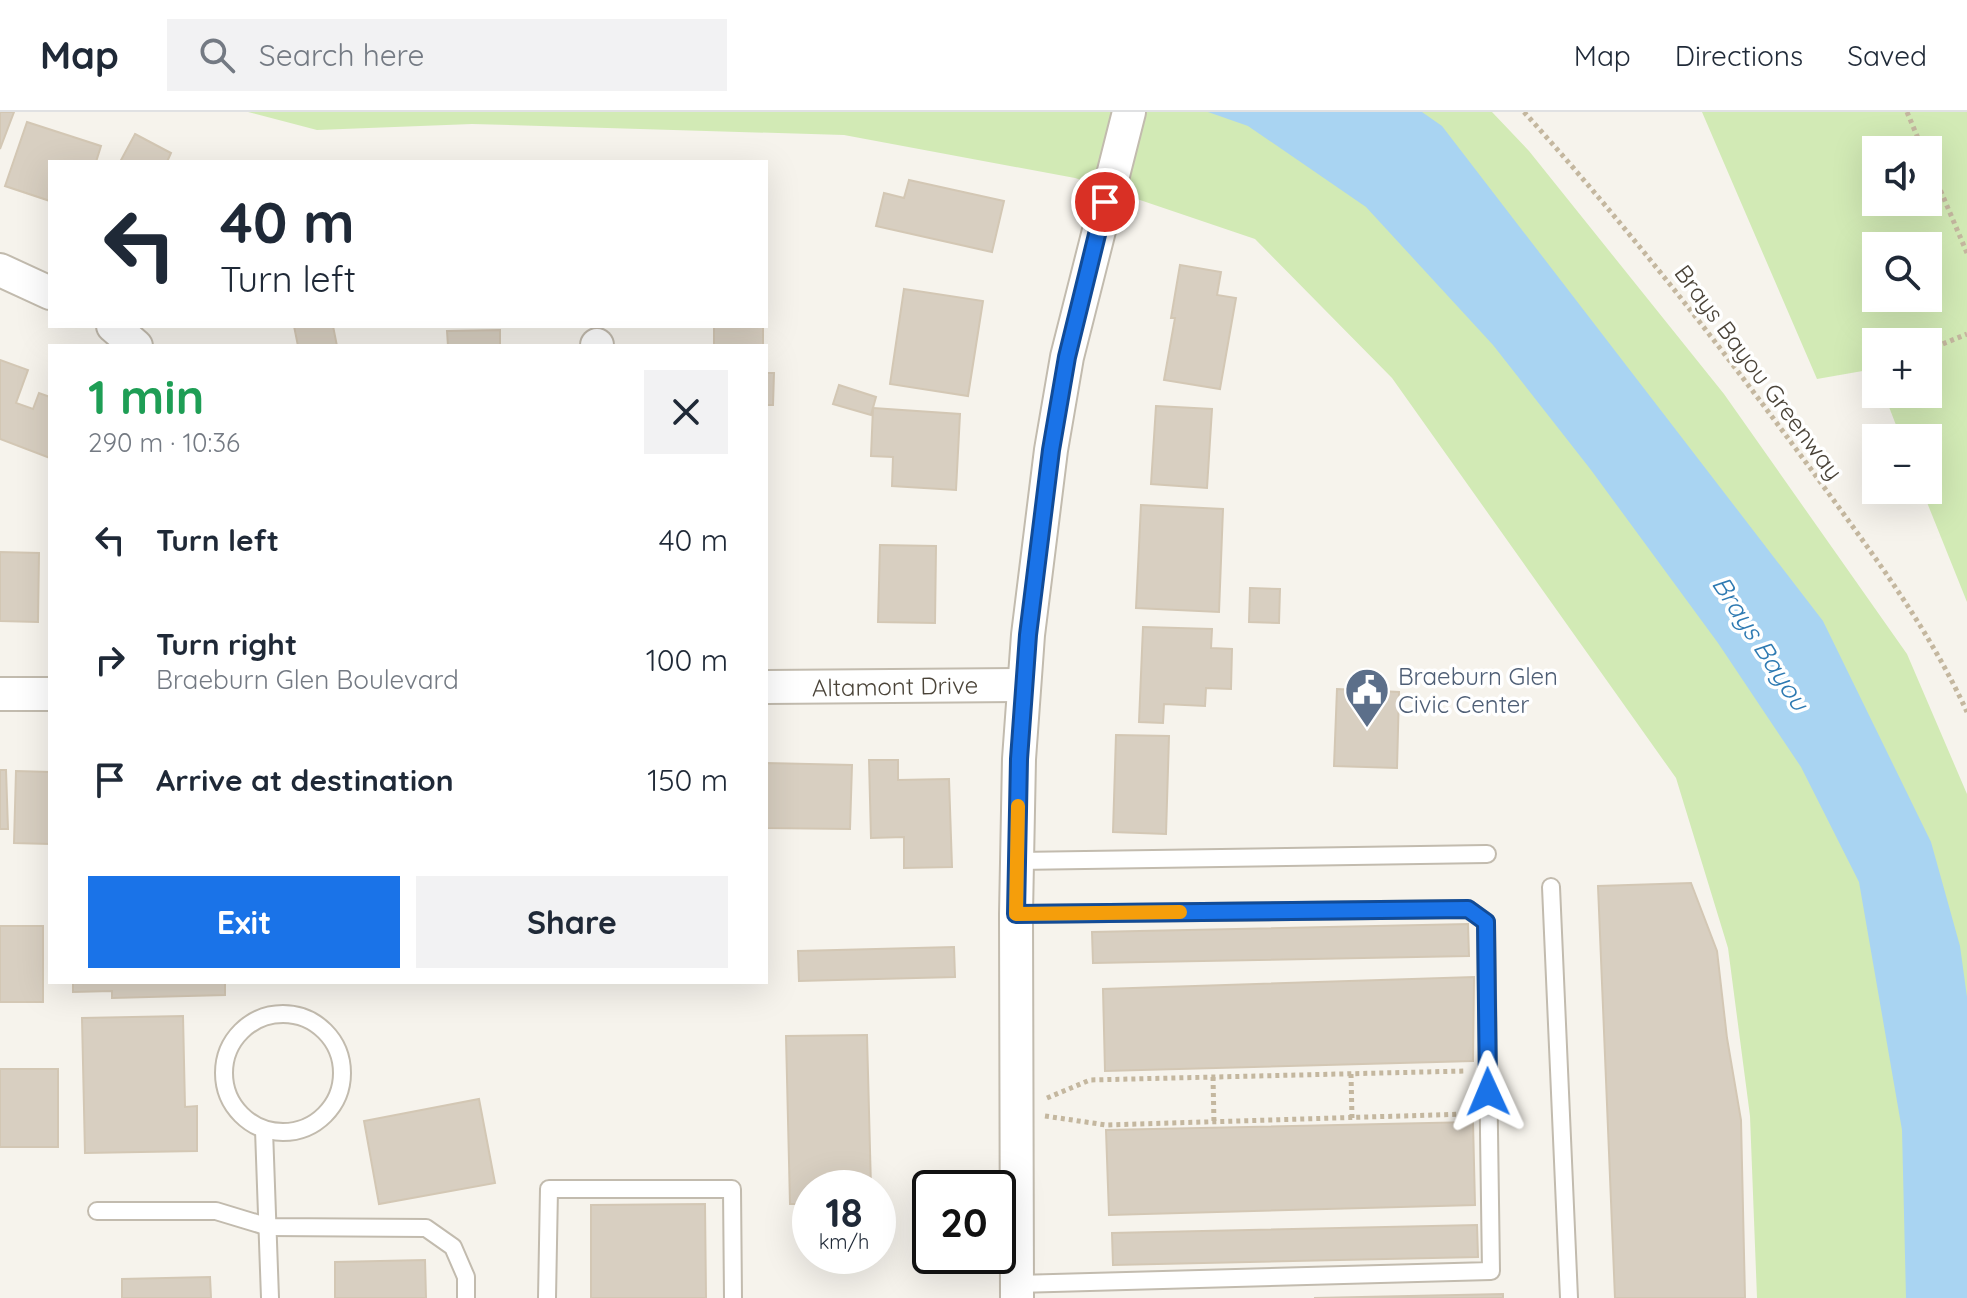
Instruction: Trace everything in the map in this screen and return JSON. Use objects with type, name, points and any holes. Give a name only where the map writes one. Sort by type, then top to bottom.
[{"type":"street","points":[[1017,1291],[1016,914],[1024,685],[1051,450],[1067,357],[1125,126]]},
{"type":"street","points":[[0,270],[48,292]]},
{"type":"street","points":[[115,328],[134,344]]},
{"type":"street","name":"Altamont Drive","points":[[768,687],[1024,685]]},
{"type":"street","points":[[0,694],[48,694]]},
{"type":"lane","points":[[1017,861],[1487,854]]},
{"type":"lane","points":[[1551,887],[1569,1298]]},
{"type":"lane","points":[[1016,914],[1468,909],[1486,922],[1491,1271],[1017,1291]]},
{"type":"lane","points":[[276,1014],[296,1015],[321,1028],[339,1051],[343,1070],[341,1089],[333,1107],[302,1130],[283,1133],[264,1130],[246,1120],[233,1106],[224,1087],[223,1067],[229,1048],[240,1031],[257,1020],[276,1014]]},
{"type":"lane","points":[[264,1130],[270,1298]]},
{"type":"lane","points":[[547,1298],[549,1189],[732,1189],[733,1298]]},
{"type":"lane","points":[[97,1211],[216,1211],[269,1227],[426,1228],[453,1247],[466,1277],[466,1298]]},
{"type":"path","name":"Brays Bayou Greenway","points":[[1524,112],[1628,231],[1768,411],[1906,604],[1954,683],[1967,712]]},
{"type":"path","points":[[1907,112],[1917,136]]},
{"type":"path","points":[[1942,194],[1967,253]]},
{"type":"path","points":[[1942,344],[1967,334]]},
{"type":"path","points":[[1016,1111],[1090,1080],[1488,1071]]},
{"type":"path","points":[[1351,1074],[1352,1118]]},
{"type":"path","points":[[1213,1077],[1214,1123]]},
{"type":"path","points":[[1016,1111],[1095,1125],[1489,1114]]},
{"type":"green space","points":[[248,112],[1492,112],[1529,151],[1724,394],[1907,654],[1967,794],[1967,1298],[1757,1298],[1750,1116],[1728,948],[1676,778],[1392,378],[1255,239],[1075,178],[844,135],[472,124],[317,130]]},
{"type":"green space","points":[[1702,112],[1967,112],[1967,602],[1928,504],[1942,504],[1942,424],[1896,424],[1889,408],[1942,408],[1942,328],[1862,328],[1862,371],[1817,379]]},
{"type":"water","name":"Brays Bayou","points":[[1208,112],[1422,112],[1442,126],[1823,621],[1931,842],[1960,946],[1967,997],[1967,1298],[1906,1298],[1902,1130],[1859,882],[1801,767],[1718,643],[1591,470],[1493,345],[1366,207],[1248,126]]},
{"type":"building","points":[[0,112],[14,112],[0,149]]},
{"type":"building","points":[[27,122],[101,146],[97,160],[48,160],[48,200],[5,186]]},
{"type":"building","points":[[135,134],[171,153],[168,160],[121,160]]},
{"type":"building","points":[[909,180],[1004,201],[992,252],[876,226],[884,193],[904,198]]},
{"type":"building","points":[[1180,265],[1221,272],[1217,295],[1236,298],[1220,389],[1164,380]]},
{"type":"building","points":[[904,289],[983,301],[968,396],[890,384]]},
{"type":"building","points":[[294,328],[333,328],[337,344],[298,344]]},
{"type":"building","points":[[714,328],[763,328],[763,344],[714,344]]},
{"type":"building","points":[[500,330],[500,344],[448,344],[447,331]]},
{"type":"building","points":[[0,360],[28,370],[16,403],[33,409],[39,393],[48,396],[48,457],[0,439]]},
{"type":"building","points":[[768,373],[774,373],[773,405],[768,405]]},
{"type":"building","points":[[839,385],[876,397],[871,415],[833,404]]},
{"type":"building","points":[[1156,406],[1212,409],[1207,488],[1151,484]]},
{"type":"building","points":[[873,408],[960,414],[956,490],[892,486],[893,457],[871,456]]},
{"type":"building","points":[[1141,505],[1223,509],[1219,612],[1136,608]]},
{"type":"building","points":[[880,545],[936,546],[935,623],[878,622]]},
{"type":"building","points":[[0,552],[39,553],[38,622],[0,621]]},
{"type":"building","points":[[1250,588],[1280,589],[1279,623],[1249,622]]},
{"type":"building","points":[[1143,627],[1212,629],[1211,648],[1232,649],[1231,689],[1206,688],[1205,706],[1164,704],[1163,723],[1139,722]]},
{"type":"building","name":"Braeburn Glen Civic Center","points":[[1337,689],[1399,692],[1397,768],[1334,766]]},
{"type":"building","points":[[1116,735],[1169,736],[1166,834],[1113,832]]},
{"type":"building","points":[[869,760],[898,760],[898,780],[949,779],[952,867],[904,868],[904,837],[871,838]]},
{"type":"building","points":[[768,763],[852,765],[850,829],[768,828]]},
{"type":"building","points":[[0,770],[6,770],[8,829],[0,829]]},
{"type":"building","points":[[16,771],[48,772],[48,844],[14,843]]},
{"type":"building","points":[[1691,883],[1717,951],[1741,1120],[1745,1298],[1615,1298],[1598,886]]},
{"type":"building","points":[[1468,924],[1469,956],[1093,963],[1092,932]]},
{"type":"building","points":[[0,926],[43,926],[43,1002],[0,1002]]},
{"type":"building","points":[[954,947],[955,977],[799,981],[798,951]]},
{"type":"building","points":[[1474,977],[1473,1061],[1105,1071],[1103,989]]},
{"type":"building","points":[[73,984],[225,984],[225,995],[112,998],[112,991],[73,992]]},
{"type":"building","points":[[183,1016],[185,1107],[197,1106],[197,1151],[85,1153],[82,1018]]},
{"type":"building","points":[[867,1035],[871,1170],[792,1170],[792,1204],[790,1204],[786,1036]]},
{"type":"building","points":[[0,1069],[58,1069],[58,1147],[0,1147]]},
{"type":"building","points":[[479,1099],[495,1183],[379,1204],[364,1121]]},
{"type":"building","points":[[1473,1122],[1475,1205],[1109,1215],[1106,1130]]},
{"type":"building","points":[[705,1204],[706,1298],[591,1298],[591,1205]]},
{"type":"building","points":[[1477,1225],[1478,1257],[1113,1265],[1112,1233]]},
{"type":"building","points":[[425,1260],[426,1298],[335,1298],[335,1262]]},
{"type":"building","points":[[210,1277],[211,1298],[122,1298],[122,1279]]},
{"type":"building","points":[[1503,1294],[1503,1298],[1314,1298]]},
{"type":"slow traffic","points":[[1018,806],[1016,914],[1180,912]]},
{"type":"place","name":"Braeburn Glen Civic Center","points":[[1367,729]]},
{"type":"route","points":[[1105,202],[1067,357],[1051,450],[1024,685],[1019,759],[1016,914],[1468,909],[1486,922],[1488,1092]]}]
